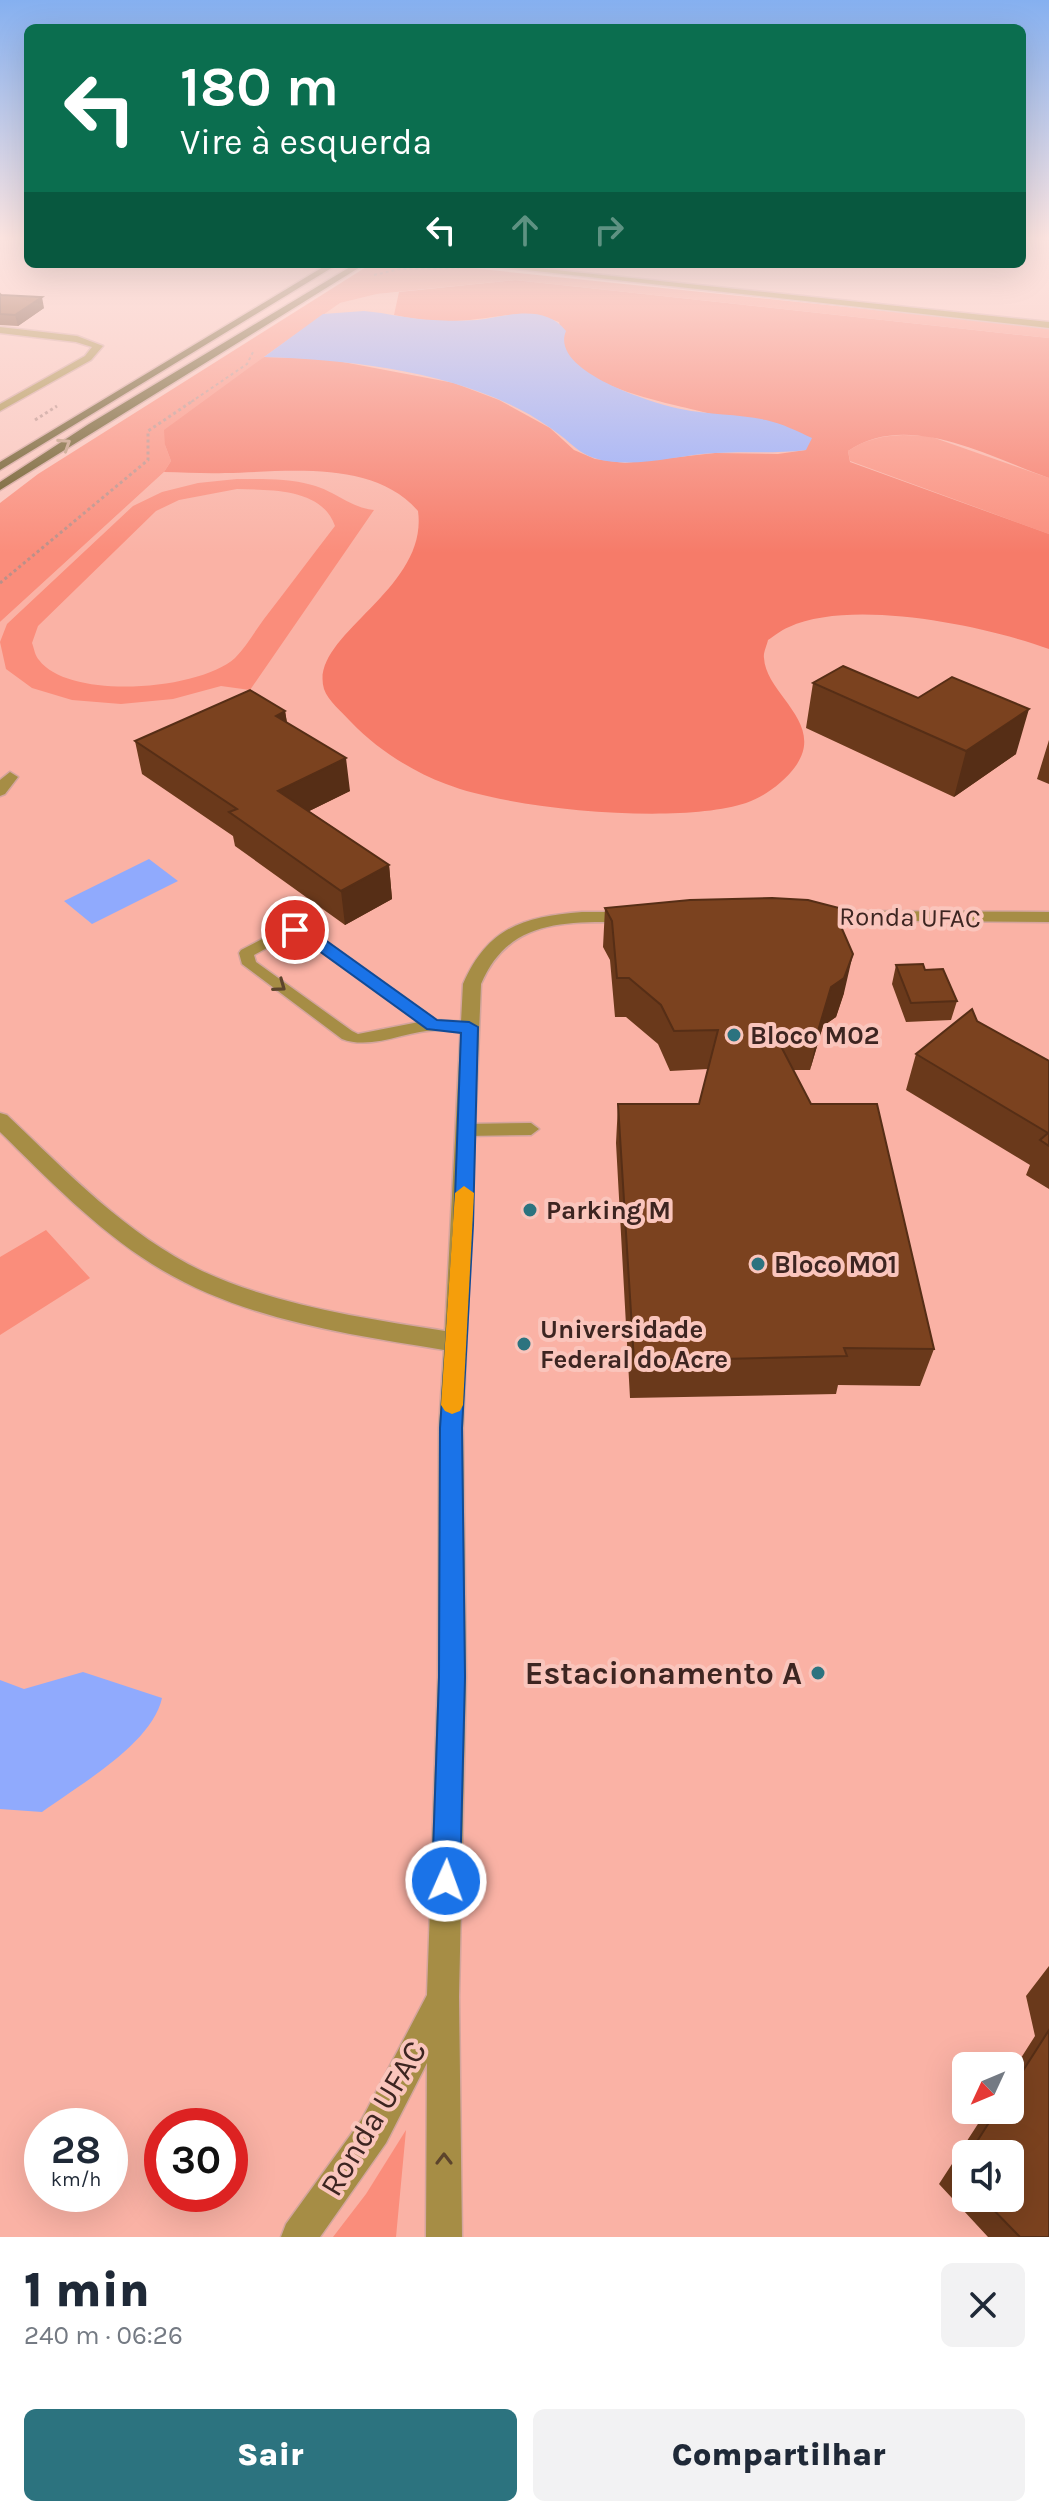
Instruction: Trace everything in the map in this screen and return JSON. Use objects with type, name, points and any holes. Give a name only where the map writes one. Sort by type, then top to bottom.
[{"type":"main road","points":[[0,467],[201,343]]},
{"type":"main road","points":[[0,487],[93,426],[231,343]]},
{"type":"street","points":[[0,408],[88,358],[97,350],[95,343]]},
{"type":"street","points":[[0,791],[10,777]]},
{"type":"street","name":"Ronda UFAC","points":[[791,916],[1049,917]]},
{"type":"street","name":"Ronda UFAC","points":[[444,2237],[443,1997],[452,1677],[451,1428],[472,984],[478,962],[493,943],[543,921],[575,917],[652,917]]},
{"type":"street","points":[[0,1120],[113,1226],[164,1261],[223,1289],[304,1314],[455,1342]]},
{"type":"street","name":"Ronda UFAC","points":[[299,2237],[374,2131],[443,1997]]},
{"type":"lane","points":[[433,1025],[301,930],[288,931],[246,953],[249,964],[347,1035],[357,1039],[433,1025],[469,1027]]},
{"type":"lane","points":[[466,1130],[531,1129]]},
{"type":"path","points":[[0,583],[148,460],[148,431],[247,364],[255,348]]},
{"type":"shaded area","points":[[245,343],[283,343],[165,445],[171,461],[164,472],[0,622],[0,503],[38,474]]},
{"type":"shaded area","name":"Universidade Federal do Acre","points":[[283,343],[1049,343],[1049,2237],[0,2237],[0,622],[164,472],[165,445]]},
{"type":"shaded area","points":[[563,343],[1049,343],[1049,478],[975,449],[922,436],[896,435],[871,440],[848,451],[850,462],[1049,534],[1049,649],[955,624],[883,615],[816,619],[786,628],[768,640],[764,658],[767,672],[800,723],[804,737],[803,751],[790,773],[767,793],[746,803],[717,810],[639,814],[511,801],[446,784],[395,758],[361,732],[329,698],[324,689],[324,669],[333,650],[406,565],[416,539],[418,511],[399,494],[378,483],[328,472],[164,472],[171,461],[164,430],[264,357],[327,359],[454,383],[499,400],[550,428],[574,450],[595,459],[625,463],[715,453],[778,454],[806,450],[707,413],[627,392],[587,373],[573,361]]},
{"type":"shaded area","points":[[929,436],[1049,478],[1049,534],[850,461],[848,451],[861,444],[881,437]]},
{"type":"shaded area","points":[[237,479],[294,481],[374,510],[250,690],[221,686],[173,699],[121,704],[72,700],[32,688],[6,669],[0,642],[7,624],[133,506],[162,492],[198,483]],"holes":[[[237,489],[280,491],[307,498],[319,504],[335,526],[235,658],[218,669],[194,678],[136,686],[105,686],[78,681],[55,673],[38,658],[32,643],[38,626],[156,511],[179,500]]]},
{"type":"shaded area","points":[[46,1230],[90,1278],[0,1335],[0,1257]]},
{"type":"shaded area","points":[[406,2130],[396,2237],[333,2237],[366,2194]]},
{"type":"water","points":[[283,343],[565,343],[573,359],[587,372],[627,392],[667,406],[766,420],[812,438],[806,450],[715,453],[623,463],[609,461],[584,454],[545,424],[519,409],[460,385],[361,364],[264,357]]},
{"type":"water","points":[[149,859],[178,881],[92,924],[64,901]]},
{"type":"water","points":[[83,1672],[162,1698],[155,1715],[144,1731],[112,1762],[42,1812],[0,1809],[0,1680],[24,1689]]},
{"type":"building","points":[[843,666],[918,698],[952,677],[1029,709],[966,751],[813,683]]},
{"type":"building","points":[[250,690],[285,711],[276,716],[346,758],[278,791],[389,865],[341,891],[229,812],[237,809],[135,741]]},
{"type":"building","points":[[690,900],[808,900],[839,908],[839,922],[853,954],[844,978],[831,987],[818,1031],[773,1031],[811,1104],[877,1104],[934,1349],[844,1348],[847,1356],[634,1361],[618,1104],[699,1104],[718,1030],[674,1031],[661,1005],[629,978],[617,978],[612,921],[605,908]]},
{"type":"building","points":[[923,964],[925,970],[943,969],[957,1001],[911,1003],[896,965]]},
{"type":"building","points":[[972,1009],[977,1021],[1049,1061],[1049,1146],[1040,1140],[1048,1133],[916,1054]]},
{"type":"building","points":[[1049,2030],[1049,2237],[1020,2237],[996,2212],[1024,2212],[1024,2140],[978,2140],[988,2124],[1024,2124],[1024,2069]]},
{"type":"slow traffic","points":[[452,1405],[464,1193]]},
{"type":"place","name":"Bloco M02","points":[[734,1035]]},
{"type":"place","name":"Parking M","points":[[530,1210]]},
{"type":"place","name":"Bloco M01","points":[[758,1264]]},
{"type":"place","name":"Universidade Federal do Acre","points":[[524,1344]]},
{"type":"place","name":"Estacionamento A","points":[[818,1673]]},
{"type":"route","points":[[295,930],[301,930],[433,1025],[469,1027],[463,1225],[451,1428],[452,1677],[446,1881]]}]
